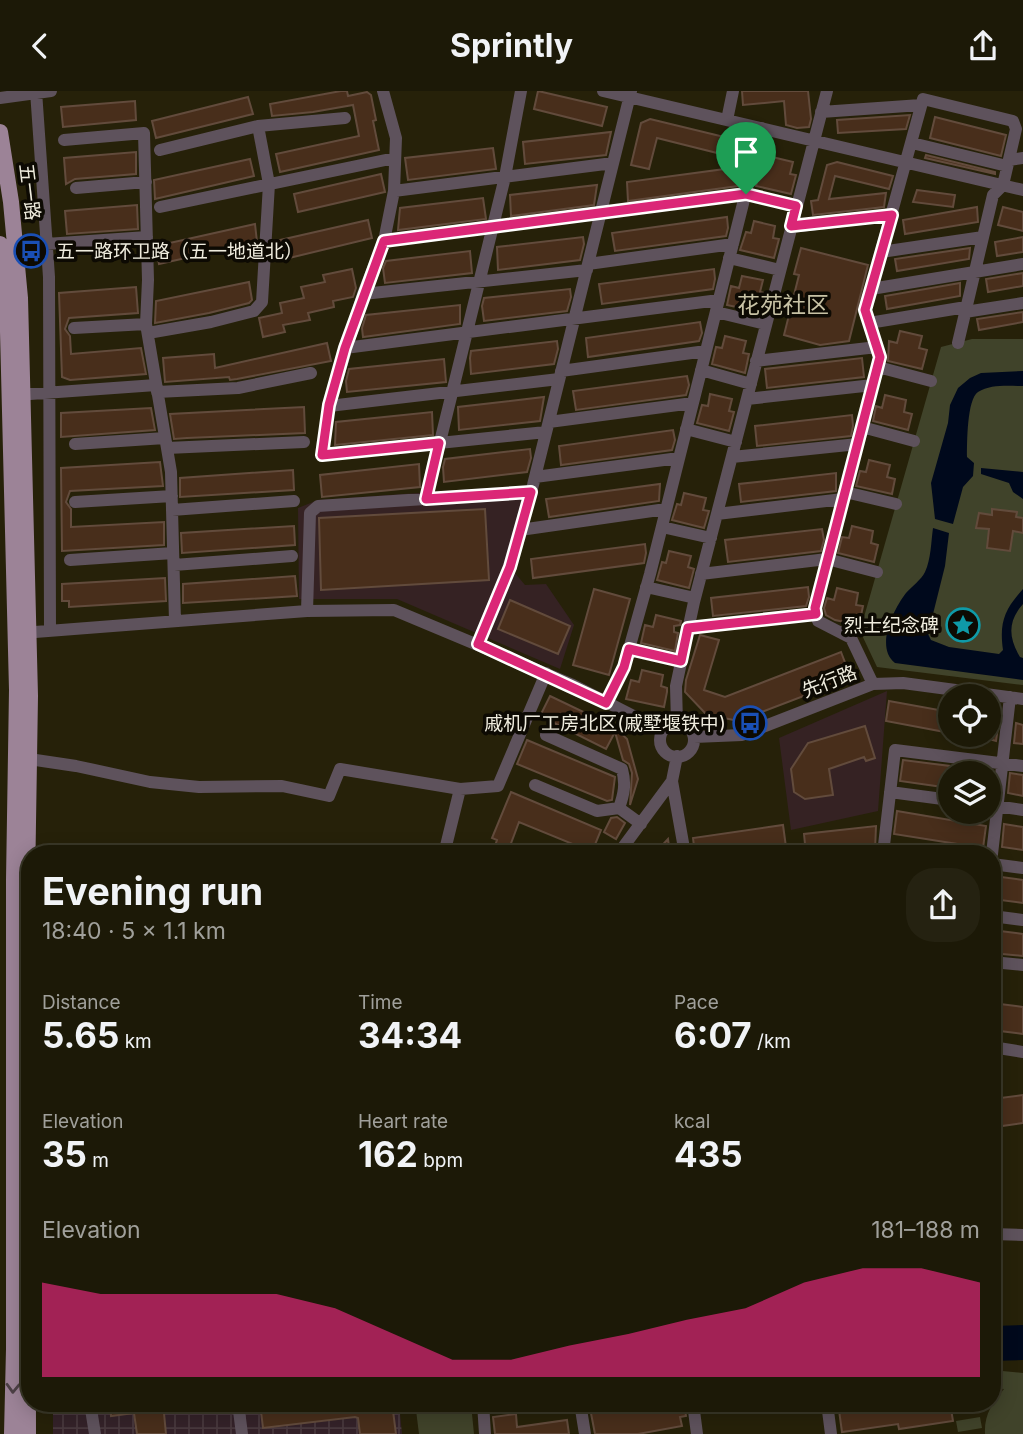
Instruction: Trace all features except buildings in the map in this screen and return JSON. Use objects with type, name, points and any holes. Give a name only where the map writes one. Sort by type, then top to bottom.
[{"type":"main road","name":"五一路","points":[[0,132],[11,202],[20,298],[15,395]]},
{"type":"main road","name":"五一路","points":[[0,244],[15,395],[22,633],[29,759],[29,845]]},
{"type":"main road","name":"五一路","points":[[21,1261],[7,952],[22,633]]},
{"type":"main road","name":"五一路","points":[[12,1434],[21,1354]]},
{"type":"main road","name":"五一路","points":[[27,1412],[28,1434]]},
{"type":"street","points":[[0,98],[51,91]]},
{"type":"street","points":[[383,91],[396,138],[394,191],[384,241],[363,294],[329,405],[322,455],[439,443],[693,403]]},
{"type":"street","points":[[426,499],[505,177],[521,91]]},
{"type":"street","points":[[603,91],[631,94],[727,120],[1023,190]]},
{"type":"street","points":[[727,120],[733,91]]},
{"type":"street","points":[[677,723],[676,686],[695,598],[827,91]]},
{"type":"street","points":[[36,92],[46,244],[50,631]]},
{"type":"street","points":[[478,644],[510,567],[531,492],[631,94]]},
{"type":"street","points":[[873,684],[851,638],[818,621],[815,608],[880,357],[865,310],[923,99],[1013,121],[1019,125],[1003,185],[993,195],[958,342]]},
{"type":"street","points":[[821,112],[921,105]]},
{"type":"street","points":[[160,150],[258,126],[345,118]]},
{"type":"street","points":[[74,328],[147,328],[232,316],[254,310],[262,302],[269,184],[258,126]]},
{"type":"street","points":[[606,703],[624,667],[646,587],[762,128]]},
{"type":"street","points":[[64,140],[144,133],[147,328],[171,472],[175,621]]},
{"type":"street","points":[[912,143],[1008,163],[1023,158]]},
{"type":"street","points":[[160,207],[395,158]]},
{"type":"street","points":[[394,191],[614,163]]},
{"type":"street","points":[[76,188],[146,182]]},
{"type":"street","points":[[384,241],[746,194],[796,206]]},
{"type":"street","points":[[791,226],[892,215]]},
{"type":"street","points":[[46,244],[147,237]]},
{"type":"street","points":[[881,252],[984,237]]},
{"type":"street","points":[[363,294],[479,282],[733,244]]},
{"type":"street","points":[[729,258],[780,270]]},
{"type":"street","points":[[871,289],[1023,264]]},
{"type":"street","points":[[869,324],[1023,303]]},
{"type":"street","points":[[345,348],[574,320],[717,306],[766,324]]},
{"type":"street","points":[[756,361],[877,347]]},
{"type":"street","points":[[329,405],[452,392],[706,351]]},
{"type":"street","points":[[878,367],[931,381]]},
{"type":"street","points":[[701,370],[751,384]]},
{"type":"street","points":[[15,395],[156,388],[238,388],[311,373]]},
{"type":"street","points":[[747,399],[873,385]]},
{"type":"street","points":[[862,427],[914,441]]},
{"type":"street","points":[[686,429],[736,442]]},
{"type":"street","points":[[75,444],[304,442]]},
{"type":"street","points":[[732,457],[858,444]]},
{"type":"street","points":[[535,477],[679,458]]},
{"type":"street","points":[[307,611],[310,513],[318,506],[531,492]]},
{"type":"street","points":[[717,514],[844,496],[896,504]]},
{"type":"street","points":[[75,502],[294,501]]},
{"type":"street","points":[[520,530],[666,509]]},
{"type":"street","points":[[662,527],[711,538]]},
{"type":"street","points":[[70,559],[292,557]]},
{"type":"street","points":[[701,574],[827,559],[877,572]]},
{"type":"street","points":[[646,587],[695,598]]},
{"type":"street","points":[[22,633],[307,611],[394,610],[546,673],[663,731]]},
{"type":"street","points":[[688,628],[816,614]]},
{"type":"street","points":[[629,649],[681,661]]},
{"type":"street","points":[[29,759],[150,782],[199,787],[282,786],[329,796],[340,769],[460,789],[498,786],[546,673]]},
{"type":"street","name":"先行路","points":[[694,737],[742,735],[873,684],[903,683],[1017,698]]},
{"type":"street","points":[[1001,772],[1017,698]]},
{"type":"street","points":[[677,723],[688,727],[694,737],[690,751],[677,756],[664,750],[661,743],[666,727],[677,723]]},
{"type":"street","points":[[545,735],[622,769],[626,783],[619,808]]},
{"type":"street","points":[[884,845],[895,750],[1023,766]]},
{"type":"street","points":[[677,756],[672,781],[683,845]]},
{"type":"street","points":[[625,845],[672,781]]},
{"type":"street","points":[[535,785],[597,811],[619,808],[641,824]]},
{"type":"street","points":[[446,845],[460,789]]},
{"type":"street","points":[[890,792],[938,798]]},
{"type":"street","points":[[1001,807],[1023,810]]},
{"type":"street","points":[[992,845],[993,824]]},
{"type":"street","points":[[1001,865],[1023,868]]},
{"type":"street","points":[[1001,917],[1023,920]]},
{"type":"street","points":[[1001,963],[1023,965]]},
{"type":"street","points":[[1001,1048],[1023,1052]]},
{"type":"street","points":[[1001,1234],[1023,1235]]},
{"type":"street","points":[[91,1412],[95,1434]]},
{"type":"street","points":[[239,1412],[242,1434]]},
{"type":"street","points":[[484,1412],[485,1434]]},
{"type":"street","points":[[581,1412],[584,1434]]},
{"type":"street","points":[[694,1412],[697,1434]]},
{"type":"street","points":[[828,1412],[831,1434]]},
{"type":"shaded area","points":[[533,485],[510,567],[525,585],[546,584],[574,625],[560,669],[397,599],[299,599],[298,508],[318,500]]},
{"type":"shaded area","points":[[887,691],[878,811],[791,830],[779,738]]},
{"type":"shaded area","points":[[53,1412],[400,1412],[402,1434],[53,1434]]},
{"type":"green space","points":[[972,339],[1023,339],[1023,685],[877,667],[860,631],[941,347]]},
{"type":"green space","points":[[1001,1371],[1023,1373],[1023,1434],[985,1434],[989,1412],[1001,1412],[1001,1393],[1004,1389],[1001,1389]]},
{"type":"green space","points":[[416,1412],[472,1412],[474,1434],[419,1434]]},
{"type":"green space","points":[[980,1417],[982,1428],[958,1432],[956,1421]]},
{"type":"water","points":[[1023,371],[1023,386],[988,388],[974,396],[967,450],[967,457],[974,463],[973,476],[963,487],[953,524],[935,519],[931,483],[948,423],[950,405],[958,388],[981,373]]},
{"type":"water","points":[[981,468],[1023,472],[1023,499],[1013,492],[1009,483],[981,474]]},
{"type":"water","points":[[933,528],[949,533],[945,566],[928,634],[931,640],[949,647],[999,654],[1003,650],[1002,631],[1005,617],[1023,589],[1023,604],[1011,629],[1013,643],[1023,658],[1023,680],[895,663],[889,656],[886,648],[888,628],[906,593],[925,572]]},
{"type":"water","points":[[1023,1325],[1023,1360],[1001,1361],[1001,1326]]},
{"type":"place","name":"五一路环卫路（五一地道北）","points":[[31,251]]},
{"type":"place","name":"烈士纪念碑","points":[[963,625]]},
{"type":"place","name":"戚机厂工房北区(戚墅堰铁中)","points":[[750,723]]},
{"type":"district","name":"花苑社区","points":[[783,305]]},
{"type":"route","points":[[746,194],[796,206],[791,226],[892,215],[865,310],[880,357],[815,608],[816,614],[688,628],[681,661],[629,649],[624,667],[606,703],[573,685],[478,644],[510,567],[531,492],[426,499],[439,443],[322,455],[329,405],[363,294],[384,241],[746,194]]}]
